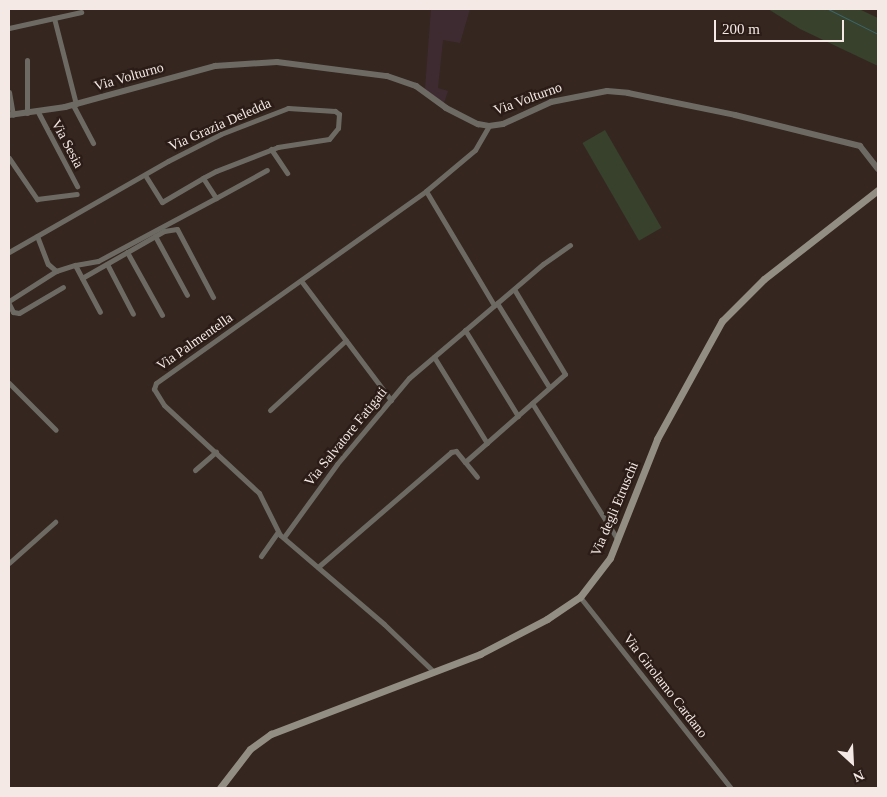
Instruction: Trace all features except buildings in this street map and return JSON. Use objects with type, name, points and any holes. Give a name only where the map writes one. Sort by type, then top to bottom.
[{"type":"main road","name":"Via degli Etruschi","points":[[220,788],[244,755],[272,734],[434,672],[501,644],[580,597],[610,558],[658,439],[722,321],[764,278],[878,190]]},
{"type":"street","points":[[9,28],[54,18],[72,11],[81,12]]},
{"type":"street","points":[[54,18],[75,105],[93,143]]},
{"type":"street","points":[[27,60],[27,113]]},
{"type":"street","name":"Via Volturno","points":[[11,115],[75,105],[216,66],[277,62],[387,76],[416,86],[446,108],[478,124],[489,126],[503,124],[551,102],[593,93],[628,93],[735,115],[860,146],[878,169]]},
{"type":"street","points":[[9,92],[11,115]]},
{"type":"street","name":"Via Grazia Deledda","points":[[9,252],[145,175],[221,134],[288,108],[335,111],[339,114],[338,128],[329,139],[271,149],[203,178],[162,202],[145,175]]},
{"type":"street","name":"Via Sesia","points":[[38,112],[77,186]]},
{"type":"street","name":"Via Palmentella","points":[[434,672],[278,532],[259,493],[164,405],[154,392],[154,386],[302,282],[391,214],[426,191],[475,150],[489,126]]},
{"type":"street","points":[[271,149],[287,172]]},
{"type":"street","points":[[9,158],[37,199],[77,194]]},
{"type":"street","points":[[63,287],[19,313],[13,312],[9,302],[56,271],[98,261],[267,170]]},
{"type":"street","points":[[203,178],[216,198]]},
{"type":"street","points":[[426,191],[550,387]]},
{"type":"street","points":[[82,278],[155,236],[177,228],[213,297]]},
{"type":"street","points":[[36,236],[48,264],[56,271]]},
{"type":"street","points":[[155,236],[187,295]]},
{"type":"street","name":"Via Salvatore Fatigati","points":[[284,538],[337,464],[391,400],[434,357],[465,330],[570,245]]},
{"type":"street","points":[[127,252],[162,315]]},
{"type":"street","points":[[107,264],[133,314]]},
{"type":"street","points":[[75,265],[100,312]]},
{"type":"street","points":[[302,282],[391,400]]},
{"type":"street","points":[[465,462],[550,387],[564,372],[514,289]]},
{"type":"street","points":[[465,330],[518,416]]},
{"type":"street","points":[[270,410],[346,340]]},
{"type":"street","points":[[434,357],[487,443]]},
{"type":"street","points":[[9,383],[56,430]]},
{"type":"street","points":[[532,403],[618,540]]},
{"type":"street","points":[[318,567],[451,452],[456,451],[477,477]]},
{"type":"street","points":[[195,470],[216,452]]},
{"type":"street","points":[[9,563],[55,522]]},
{"type":"street","points":[[261,556],[278,532]]},
{"type":"street","name":"Via Girolamo Cardano","points":[[580,597],[731,788]]},
{"type":"shaded area","points":[[431,9],[470,9],[460,43],[443,40],[438,88],[448,91],[444,103],[425,89]]},
{"type":"green space","points":[[768,9],[859,9],[878,18],[878,66],[800,29]]},
{"type":"green space","points":[[605,130],[662,228],[639,241],[582,143]]},
{"type":"waterway","points":[[828,9],[878,34]]}]
